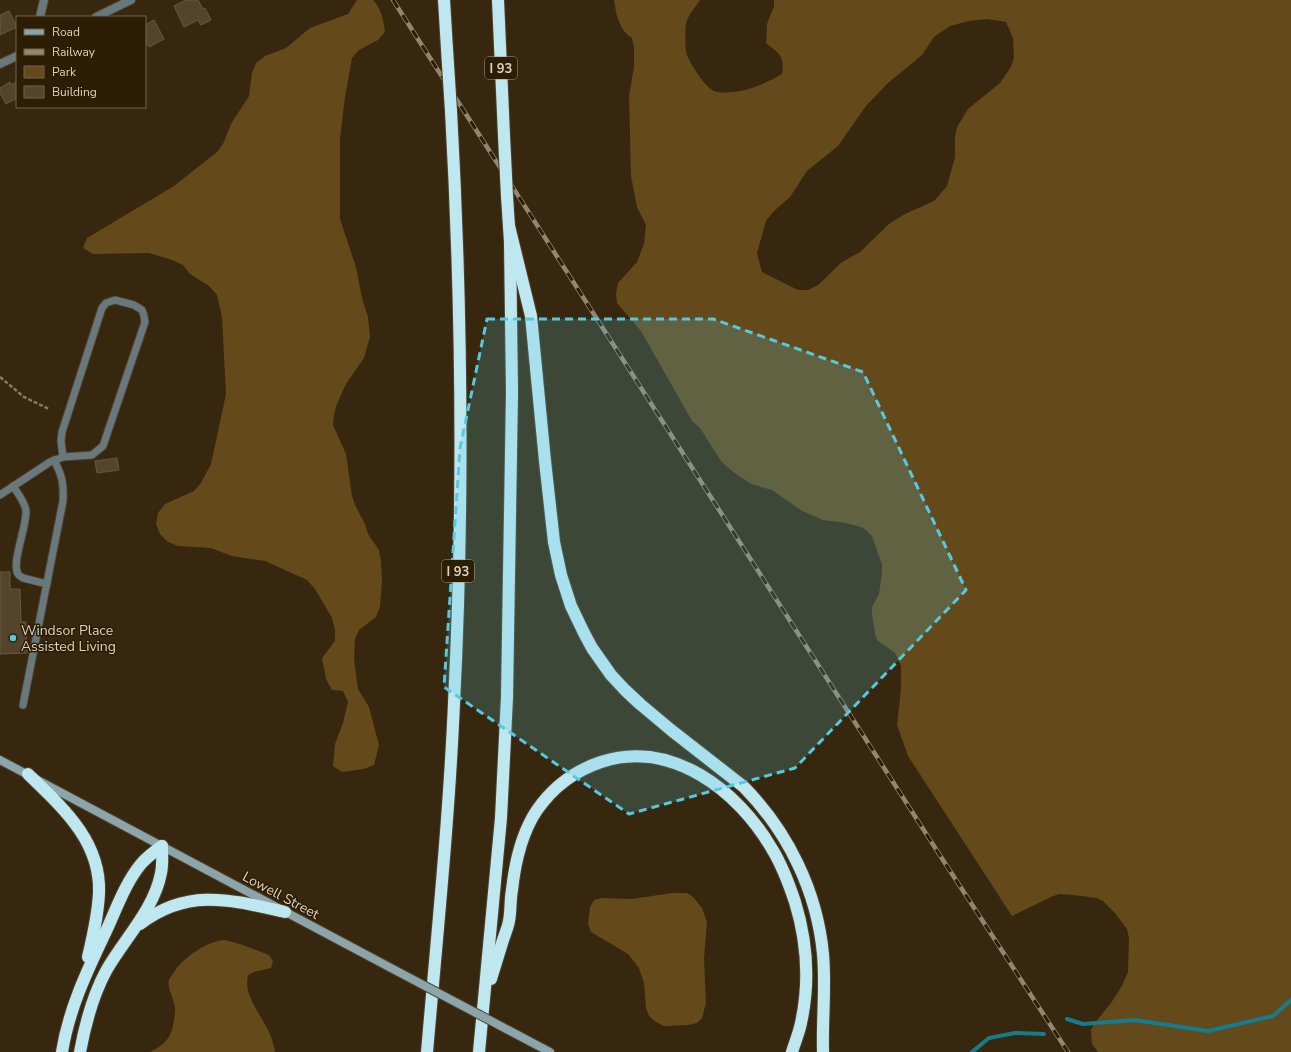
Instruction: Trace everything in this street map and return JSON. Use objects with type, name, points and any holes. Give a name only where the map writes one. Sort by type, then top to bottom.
[{"type":"highway","name":"I 93","points":[[427,1052],[446,836],[455,695],[460,516],[459,314],[455,190],[444,0]]},
{"type":"highway","name":"I 93","points":[[479,1052],[501,818],[507,697],[512,392],[509,226],[498,0]]},
{"type":"highway","points":[[509,226],[531,316],[554,542],[560,575],[571,606],[592,648],[616,680],[640,704],[744,787],[755,798],[773,821],[788,844],[801,870],[818,921],[823,955],[823,1052]]},
{"type":"highway","points":[[484,1004],[509,921],[514,874],[519,849],[527,829],[538,809],[557,786],[567,778],[586,768],[606,760],[619,757],[654,757],[688,768],[708,778],[716,785],[738,805],[756,825],[772,848],[783,871],[795,901],[804,944],[806,972],[803,1010],[798,1034],[792,1052]]},
{"type":"highway","points":[[28,774],[66,812],[78,827],[90,847],[95,862],[99,885],[98,909],[83,978],[70,1016],[62,1052]]},
{"type":"highway","points":[[83,978],[126,888],[141,864],[162,846]]},
{"type":"highway","points":[[80,1052],[90,1013],[101,982],[118,951],[148,906],[159,880],[162,846]]},
{"type":"highway","points":[[133,930],[146,919],[165,909],[182,903],[202,899],[242,902],[285,912]]},
{"type":"highway","points":[[814,1052],[823,1006]]},
{"type":"highway","points":[[423,1052],[429,1030]]},
{"type":"highway","points":[[786,1052],[798,1034]]},
{"type":"main road","name":"Lowell Street","points":[[0,760],[550,1052]]},
{"type":"street","points":[[40,16],[44,0]]},
{"type":"street","points":[[98,16],[131,0]]},
{"type":"street","points":[[0,64],[16,56]]},
{"type":"lane","points":[[0,495],[54,460],[63,457],[92,455],[103,446],[145,322],[142,310],[134,305],[115,300],[106,303],[102,308],[62,432],[61,441],[63,457]]},
{"type":"lane","points":[[23,705],[63,501],[64,488],[61,472],[54,460]]},
{"type":"lane","points":[[13,486],[23,501],[26,511],[25,523],[16,562],[17,572],[19,576],[23,578],[47,584]]},
{"type":"path","points":[[0,377],[24,397],[49,409]]},
{"type":"highlighted area","points":[[487,319],[713,319],[863,372],[966,590],[795,768],[629,814],[444,687],[460,448]]},
{"type":"green space","points":[[357,0],[373,0],[382,15],[385,32],[378,40],[359,50],[352,58],[345,97],[340,139],[340,219],[356,267],[362,298],[368,317],[370,337],[364,358],[346,384],[337,404],[333,425],[346,454],[352,496],[355,505],[365,524],[368,534],[379,550],[381,561],[382,581],[380,607],[376,617],[359,630],[355,639],[354,659],[358,689],[369,707],[379,745],[374,765],[364,769],[342,772],[333,766],[335,744],[343,723],[348,702],[343,691],[332,690],[326,679],[322,658],[335,641],[335,630],[332,618],[315,589],[307,580],[265,561],[232,556],[211,548],[178,546],[168,542],[160,534],[156,524],[158,513],[165,504],[194,491],[201,483],[211,464],[226,394],[222,317],[217,295],[209,286],[190,274],[183,265],[172,260],[149,253],[93,254],[83,248],[87,238],[174,186],[217,152],[223,144],[231,124],[249,96],[252,73],[256,63],[265,56],[286,48],[310,28],[348,14]]},
{"type":"green space","points":[[614,0],[700,0],[686,24],[685,40],[687,55],[695,71],[708,87],[717,92],[726,93],[743,91],[767,82],[782,74],[782,59],[778,53],[766,43],[767,24],[774,6],[774,0],[1291,0],[1291,1052],[1098,1052],[1092,1044],[1091,1030],[1094,1024],[1111,1003],[1122,986],[1128,972],[1129,938],[1127,929],[1103,901],[1097,898],[1073,895],[1059,894],[1012,916],[908,756],[897,725],[901,688],[901,666],[895,653],[877,640],[875,634],[872,607],[879,594],[882,565],[872,536],[861,527],[846,523],[823,520],[802,511],[772,490],[751,484],[733,472],[721,461],[700,428],[692,421],[641,331],[617,303],[616,294],[618,283],[637,262],[644,244],[646,225],[637,207],[631,176],[629,96],[634,67],[634,48],[632,38],[621,26],[617,16]],"holes":[[[987,19],[1006,22],[1013,38],[1014,58],[1011,67],[1000,83],[968,109],[957,127],[955,137],[955,157],[947,186],[934,201],[907,213],[890,223],[860,252],[842,262],[818,285],[808,290],[798,290],[762,272],[757,253],[766,221],[773,212],[790,197],[807,171],[838,146],[866,106],[888,83],[922,55],[934,37],[950,26],[969,21]]]},
{"type":"green space","points":[[672,893],[687,893],[693,897],[702,908],[707,922],[704,959],[706,1003],[702,1018],[697,1023],[689,1025],[664,1026],[649,1016],[646,1008],[644,983],[639,968],[628,954],[591,932],[588,924],[590,907],[594,900],[602,898],[632,899]]},
{"type":"green space","points":[[225,940],[269,955],[273,961],[271,968],[248,975],[247,983],[248,991],[254,1006],[267,1027],[275,1052],[150,1052],[164,1043],[172,1031],[175,1010],[169,980],[178,966],[196,951],[211,943]]},
{"type":"building","points":[[186,0],[198,0],[203,9],[205,8],[211,20],[201,25],[198,20],[184,27],[174,6]]},
{"type":"building","points":[[9,11],[16,27],[0,35],[0,15]]},
{"type":"building","points":[[154,20],[164,39],[149,47],[146,42],[146,24]]},
{"type":"building","points":[[10,82],[11,85],[16,82],[16,99],[6,104],[0,93],[0,88]]},
{"type":"building","points":[[117,458],[119,470],[97,473],[95,461]]},
{"type":"building","name":"Windsor Place Assisted Living","points":[[0,572],[10,572],[10,589],[20,589],[21,622],[26,622],[27,653],[0,654]]},
{"type":"waterway","points":[[1067,1019],[1083,1024],[1135,1020],[1208,1031],[1273,1016],[1291,1000]]},
{"type":"waterway","points":[[972,1052],[989,1038],[1015,1033],[1044,1034]]},
{"type":"railway","points":[[393,0],[941,857],[1068,1052]]},
{"type":"place","name":"Windsor Place Assisted Living","points":[[13,638]]}]
